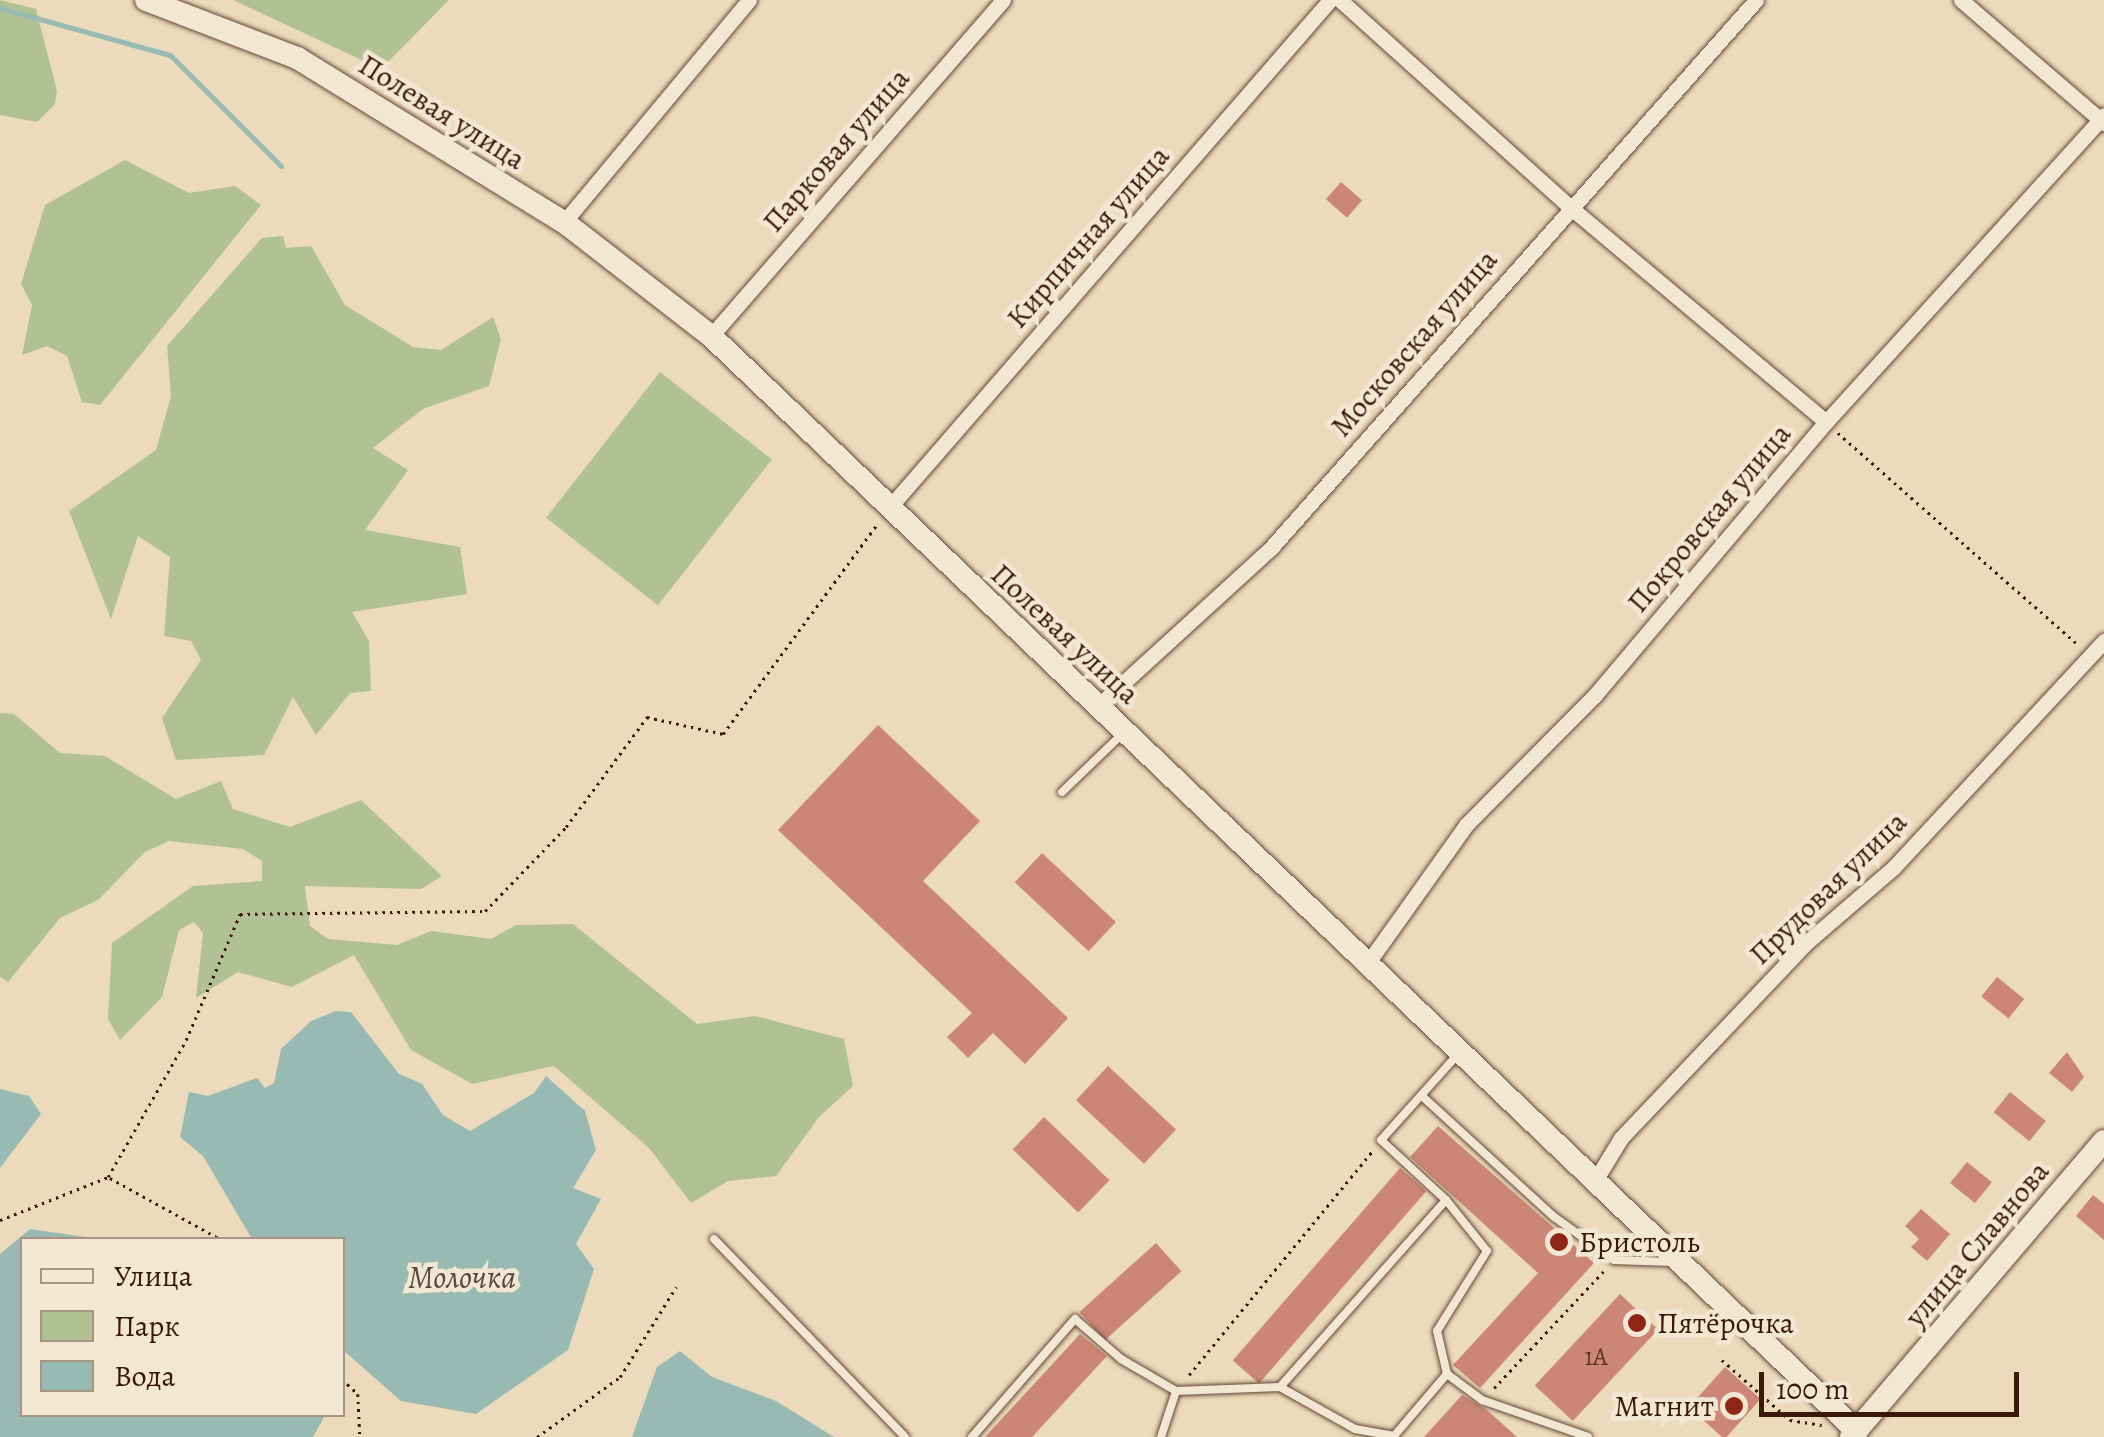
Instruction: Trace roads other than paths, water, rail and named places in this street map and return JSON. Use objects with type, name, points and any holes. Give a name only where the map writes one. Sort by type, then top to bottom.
[{"type":"street","name":"Полевая улица","points":[[146,0],[297,58],[564,222],[711,336],[1367,964],[1462,1049],[1854,1434]]},
{"type":"street","points":[[564,222],[749,0]]},
{"type":"street","name":"Парковая улица","points":[[711,336],[1002,0]]},
{"type":"street","name":"Кирпичная улица","points":[[888,509],[1330,0]]},
{"type":"street","points":[[1340,0],[1570,207],[1826,422]]},
{"type":"street","name":"Московская улица","points":[[1098,706],[1270,549],[1756,0]]},
{"type":"street","points":[[1960,0],[2103,119]]},
{"type":"street","name":"Покровская улица","points":[[1367,964],[1466,824],[1595,695],[1826,422],[2103,119]]},
{"type":"street","name":"Прудовая улица","points":[[1596,1178],[1621,1138],[1793,956],[1894,867],[2098,662],[2104,641]]},
{"type":"street","name":"улица Славнова","points":[[1854,1434],[2104,1141]]},
{"type":"lane","points":[[1062,792],[1124,732]]},
{"type":"lane","points":[[1462,1049],[1381,1140],[1446,1200],[1487,1251],[1437,1331],[1447,1374],[1482,1400],[1588,1437]]},
{"type":"lane","points":[[1422,1096],[1553,1216],[1614,1260],[1683,1262]]},
{"type":"lane","points":[[1280,1387],[1446,1200]]},
{"type":"lane","points":[[714,1240],[905,1437]]},
{"type":"lane","points":[[972,1437],[1074,1320],[1121,1360],[1176,1392],[1280,1387],[1355,1429],[1394,1436],[1447,1374]]},
{"type":"lane","points":[[1160,1437],[1176,1392]]},
{"type":"water","name":"Молочка","points":[[336,1011],[351,1012],[399,1074],[422,1084],[443,1115],[470,1131],[534,1093],[546,1076],[585,1111],[596,1150],[573,1188],[601,1199],[576,1244],[594,1269],[568,1350],[476,1414],[401,1401],[345,1352],[345,1237],[251,1237],[203,1156],[180,1137],[189,1092],[208,1096],[257,1078],[265,1088],[274,1083],[281,1049],[311,1021]]},
{"type":"water","points":[[0,1089],[29,1096],[41,1114],[0,1168]]},
{"type":"water","points":[[30,1229],[85,1237],[20,1237]]},
{"type":"water","points":[[20,1237],[20,1417],[324,1417],[313,1437],[0,1437],[0,1254]]},
{"type":"water","points":[[680,1351],[712,1377],[776,1401],[834,1437],[632,1437],[657,1367]]},
{"type":"waterway","points":[[0,8],[170,55],[281,166]]},
{"type":"place","name":"Бристоль","points":[[1559,1242]]},
{"type":"place","name":"Пятёрочка","points":[[1637,1323]]},
{"type":"place","name":"Магнит","points":[[1734,1406]]}]
